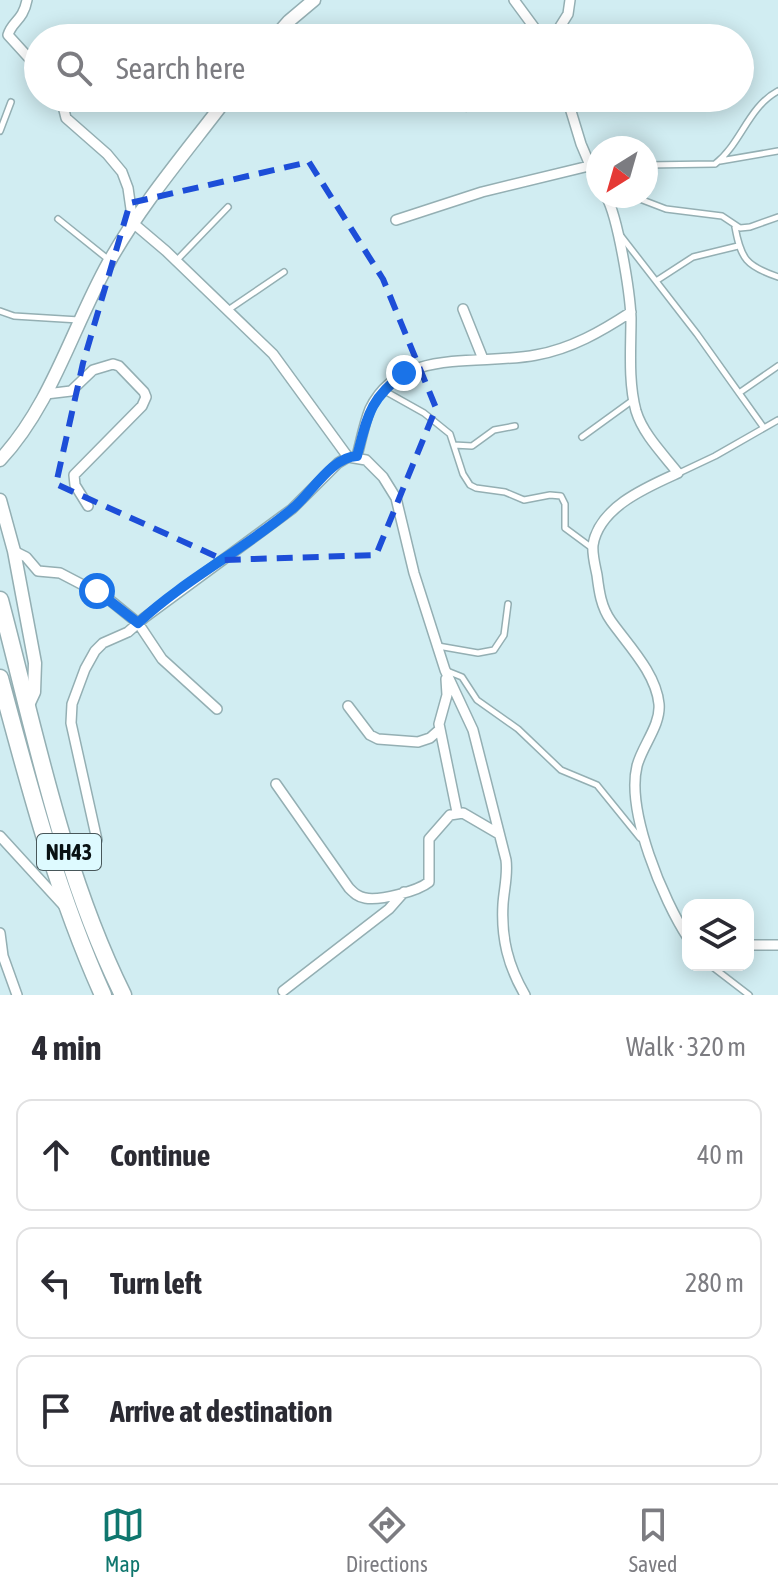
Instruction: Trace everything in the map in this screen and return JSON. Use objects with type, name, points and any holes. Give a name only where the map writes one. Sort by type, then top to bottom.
[{"type":"highway","name":"NH43","points":[[0,600],[67,848],[123,995]]},
{"type":"highway","name":"NH43","points":[[0,678],[66,908],[103,995]]},
{"type":"street","points":[[24,53],[4,33],[23,15],[27,0]]},
{"type":"street","points":[[286,24],[314,0]]},
{"type":"street","points":[[514,0],[532,24]]},
{"type":"street","points":[[562,24],[568,14],[570,0]]},
{"type":"street","points":[[64,112],[66,118],[107,154],[122,172],[128,188],[133,223],[273,354],[352,456],[366,460],[375,468],[396,498],[414,573],[437,646],[473,730],[507,867],[502,909],[504,943],[514,976],[525,995]]},
{"type":"street","points":[[0,460],[31,420],[46,394],[110,260],[133,223],[216,112]]},
{"type":"street","points":[[573,112],[586,146]]},
{"type":"street","points":[[396,220],[482,192],[586,168]]},
{"type":"street","points":[[612,208],[631,312],[636,411],[646,432],[678,473],[644,489],[610,513],[600,524],[593,549],[599,591],[608,617],[650,675],[657,692],[660,707],[657,721],[645,743],[635,782],[638,808],[664,897],[682,928]]},
{"type":"street","points":[[463,309],[483,359]]},
{"type":"street","points":[[97,840],[71,723],[72,704],[85,669],[103,643],[122,636],[292,509],[338,463],[352,456],[369,411],[383,390],[404,373],[422,365],[546,353],[599,333],[631,312]]},
{"type":"street","points":[[46,394],[71,391],[93,370],[113,364],[119,366],[146,397],[142,406],[74,475],[75,485],[88,506]]},
{"type":"street","points":[[0,500],[14,551],[36,677],[28,705]]},
{"type":"street","points":[[14,551],[26,557],[38,571],[60,573],[102,594],[138,623],[162,659],[217,709]]},
{"type":"street","points":[[445,670],[447,695],[439,730],[457,812]]},
{"type":"street","points":[[348,706],[370,735],[378,739],[418,742],[430,738],[439,730]]},
{"type":"street","points":[[0,711],[15,735]]},
{"type":"street","points":[[276,784],[355,894],[368,899],[421,889],[429,882],[429,839],[450,815],[457,812],[470,816],[499,834]]},
{"type":"street","points":[[0,836],[66,908],[86,904]]},
{"type":"street","points":[[283,991],[389,909],[404,892]]},
{"type":"street","points":[[0,933],[14,994]]},
{"type":"street","points":[[754,945],[778,945]]},
{"type":"lane","points":[[719,161],[759,105],[778,91]]},
{"type":"lane","points":[[0,131],[11,102]]},
{"type":"lane","points":[[658,165],[709,165],[778,151]]},
{"type":"lane","points":[[658,206],[717,215],[745,228],[778,217]]},
{"type":"lane","points":[[176,260],[228,207]]},
{"type":"lane","points":[[58,219],[110,260]]},
{"type":"lane","points":[[735,226],[744,260],[778,277]]},
{"type":"lane","points":[[617,232],[764,428]]},
{"type":"lane","points":[[656,281],[693,257],[738,246]]},
{"type":"lane","points":[[227,310],[284,272]]},
{"type":"lane","points":[[0,311],[14,316],[80,320]]},
{"type":"lane","points":[[739,393],[778,366]]},
{"type":"lane","points":[[383,390],[440,424],[450,434],[465,479],[476,488],[498,490],[524,500],[561,496],[565,504],[565,528],[593,549]]},
{"type":"lane","points":[[582,437],[634,399]]},
{"type":"lane","points":[[678,473],[778,420]]},
{"type":"lane","points":[[454,445],[477,445],[494,430],[515,426]]},
{"type":"lane","points":[[437,646],[478,653],[494,650],[504,635],[508,604]]},
{"type":"lane","points":[[445,670],[462,677],[477,700],[518,729],[561,770],[597,785],[649,848]]},
{"type":"lane","points":[[718,971],[749,995]]},
{"type":"highlighted area","points":[[309,162],[383,279],[436,408],[376,555],[224,560],[56,484],[83,363],[130,203]]},
{"type":"route","points":[[97,591],[138,623],[292,509],[338,463],[357,456],[369,411],[383,390],[404,373]]}]
